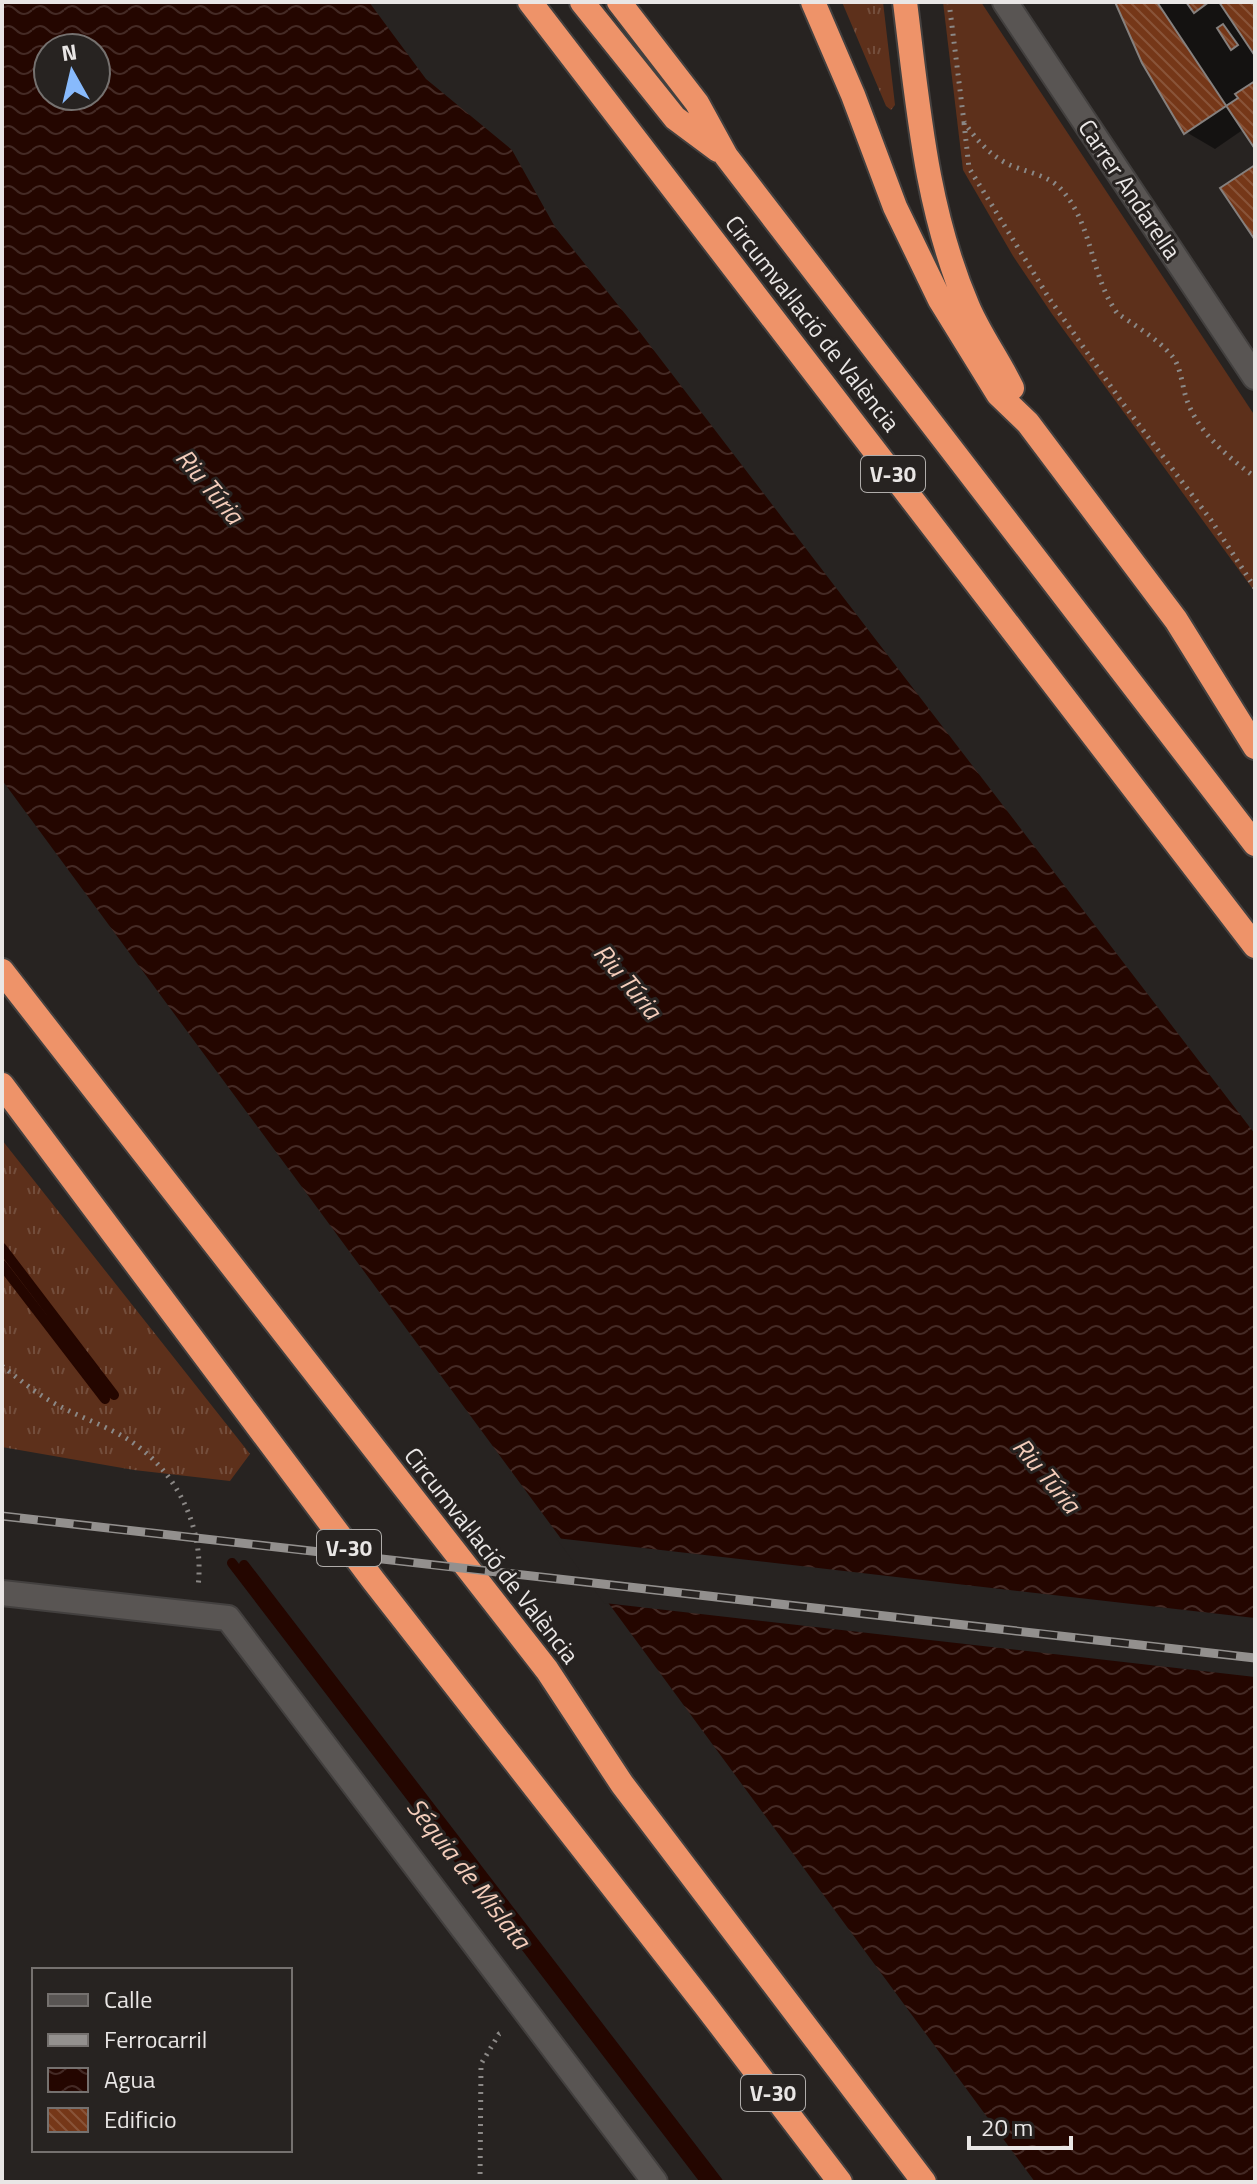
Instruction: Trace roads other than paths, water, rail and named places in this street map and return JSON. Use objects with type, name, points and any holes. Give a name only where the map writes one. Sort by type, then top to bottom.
[{"type":"highway","name":"Circumval·lació de València","points":[[530,2],[1255,946]]},
{"type":"highway","points":[[582,2],[675,118],[726,156]]},
{"type":"highway","name":"Circumval·lació de València","points":[[619,2],[697,103],[726,156],[1255,844]]},
{"type":"highway","points":[[813,2],[853,95],[895,207],[940,300],[998,394],[1028,423],[1176,620],[1255,747]]},
{"type":"highway","points":[[905,2],[925,168],[945,243],[968,309],[1028,423]]},
{"type":"highway","name":"Circumval·lació de València","points":[[2,971],[547,1670],[622,1784],[924,2182]]},
{"type":"highway","name":"V-30","points":[[2,1085],[373,1580],[840,2182]]},
{"type":"street","name":"Carrer Andarella","points":[[1005,2],[1255,377]]},
{"type":"street","points":[[2,1593],[228,1618],[655,2182]]},
{"type":"water","name":"Riu Túria","points":[[2,2],[369,2],[426,79],[512,150],[555,227],[639,331],[1255,1134],[1255,2182],[1035,2182],[2,780]]},
{"type":"waterway","points":[[2,1248],[114,1395]]},
{"type":"waterway","name":"Séquia de Mislata","points":[[2,1265],[105,1399]]},
{"type":"waterway","name":"Séquia de Mislata","points":[[232,1563],[706,2182]]},
{"type":"waterway","points":[[244,1565],[718,2182]]},
{"type":"railway","points":[[2,1516],[1255,1658]]}]
